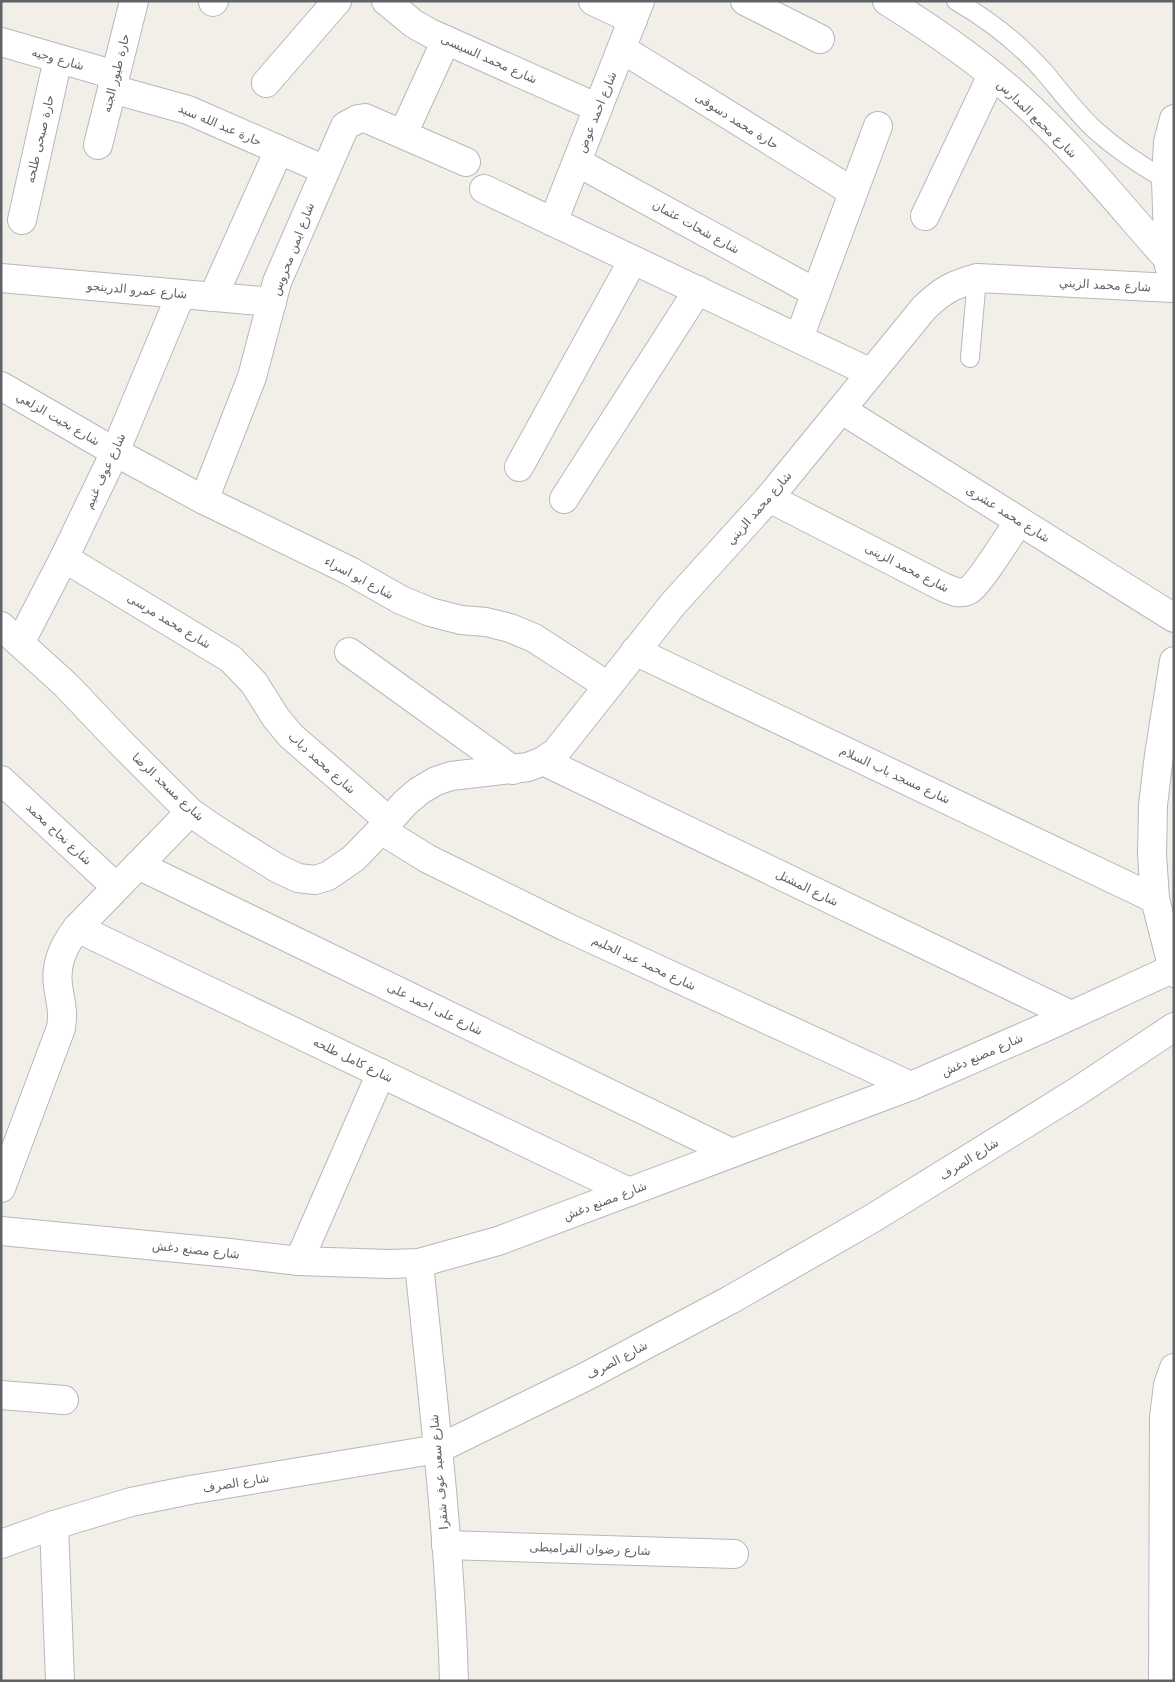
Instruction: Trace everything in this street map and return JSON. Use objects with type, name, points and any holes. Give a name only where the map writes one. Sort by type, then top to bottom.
[{"type":"street","name":"حارة طيور الجنه","points":[[98,145],[134,1]]},
{"type":"street","points":[[266,84],[337,1]]},
{"type":"street","name":"شارع محمد السيسى","points":[[386,1],[414,24],[430,33],[598,108]]},
{"type":"street","points":[[593,1],[637,11]]},
{"type":"street","points":[[745,1],[820,39]]},
{"type":"street","name":"شارع مجمع المدارس","points":[[887,1],[931,28],[975,60],[1016,95],[1055,133],[1167,258]]},
{"type":"street","name":"شارع احمد عوض","points":[[553,222],[637,11]]},
{"type":"street","points":[[403,134],[446,40]]},
{"type":"street","name":"شارع وجيه","points":[[1,42],[58,59],[114,82]]},
{"type":"street","name":"حارة محمد دسوقى","points":[[622,49],[853,192]]},
{"type":"street","name":"حارة صبحى طلحه","points":[[22,220],[58,59]]},
{"type":"street","points":[[925,216],[992,75]]},
{"type":"street","name":"حارة عبد الله سيد","points":[[114,82],[188,110],[325,170]]},
{"type":"street","name":"شارع ايمن محروس","points":[[204,500],[252,377],[280,276],[345,126],[350,122],[365,118],[466,162]]},
{"type":"street","points":[[1173,293],[1167,258],[1166,180],[1168,142],[1174,119]]},
{"type":"street","points":[[799,338],[878,126]]},
{"type":"street","points":[[213,297],[279,150]]},
{"type":"street","name":"شارع شحات عثمان","points":[[577,162],[816,293]]},
{"type":"street","points":[[484,189],[872,373]]},
{"type":"street","points":[[519,467],[633,260]]},
{"type":"street","name":"شارع عمرو الدرينجو","points":[[1,278],[272,302]]},
{"type":"street","name":"شارع محمد الزيني","points":[[385,826],[405,803],[419,791],[436,781],[452,776],[528,767],[543,761],[556,752],[673,604],[769,498],[924,308],[939,294],[957,284],[978,278],[1173,293]]},
{"type":"street","points":[[564,498],[698,290]]},
{"type":"street","name":"شارع عوف غنيم","points":[[11,635],[64,558],[115,452],[181,294]]},
{"type":"street","name":"شارع بخيت الزلعي","points":[[1,386],[115,452]]},
{"type":"street","name":"شارع محمد عشرى","points":[[842,410],[1174,618]]},
{"type":"street","name":"شارع ابو اسراء","points":[[115,452],[204,500],[350,571],[401,600],[430,612],[460,620],[486,622],[510,628],[534,638],[608,686]]},
{"type":"street","name":"شارع محمد الزينى","points":[[769,498],[956,592],[963,592],[975,586],[1019,521]]},
{"type":"street","name":"شارع محمد مرسى","points":[[64,558],[232,659],[249,677],[262,698]]},
{"type":"street","name":"شارع مسجد الرضا","points":[[11,635],[66,685],[190,812],[278,868],[298,878],[315,880],[328,876],[354,858],[385,826]]},
{"type":"street","points":[[348,652],[513,770]]},
{"type":"street","name":"شارع مسجد باب السلام","points":[[635,652],[1155,899]]},
{"type":"street","points":[[1174,661],[1153,805],[1152,854],[1155,899],[1174,973]]},
{"type":"street","name":"شارع محمد دياب","points":[[262,698],[291,736],[385,826]]},
{"type":"street","name":"شارع المشتل","points":[[543,761],[1071,1015]]},
{"type":"street","name":"شارع نجاح محمد","points":[[1,780],[116,887]]},
{"type":"street","points":[[1,1188],[61,1028],[64,1014],[57,976],[60,957],[66,942],[116,887],[190,812]]},
{"type":"street","name":"شارع محمد عبد الحليم","points":[[385,826],[428,859],[556,922],[911,1086]]},
{"type":"street","name":"شارع على احمد على","points":[[138,865],[732,1153]]},
{"type":"street","name":"شارع كامل طلحه","points":[[77,928],[628,1192]]},
{"type":"street","name":"شارع مصنع دغش","points":[[1,1231],[230,1252],[298,1261],[419,1263],[498,1241],[911,1086],[1174,968]]},
{"type":"street","name":"شارع الصرف","points":[[1,1544],[54,1525],[131,1502],[180,1492],[438,1450],[585,1377],[730,1300],[856,1228],[1000,1141],[1174,1027]]},
{"type":"street","points":[[298,1261],[381,1074]]},
{"type":"street","name":"شارع سعيد عوف شقرا","points":[[419,1263],[446,1545],[454,1681]]},
{"type":"street","points":[[1163,1681],[1164,1417],[1168,1385],[1174,1368]]},
{"type":"street","points":[[1,1395],[64,1400]]},
{"type":"street","points":[[54,1525],[60,1681]]},
{"type":"street","name":"شارع رضوان القراميطى","points":[[446,1545],[734,1554]]},
{"type":"lane","points":[[956,1],[991,24],[1019,47],[1045,73],[1093,128],[1128,157],[1166,180]]},
{"type":"lane","points":[[970,358],[978,278]]}]
